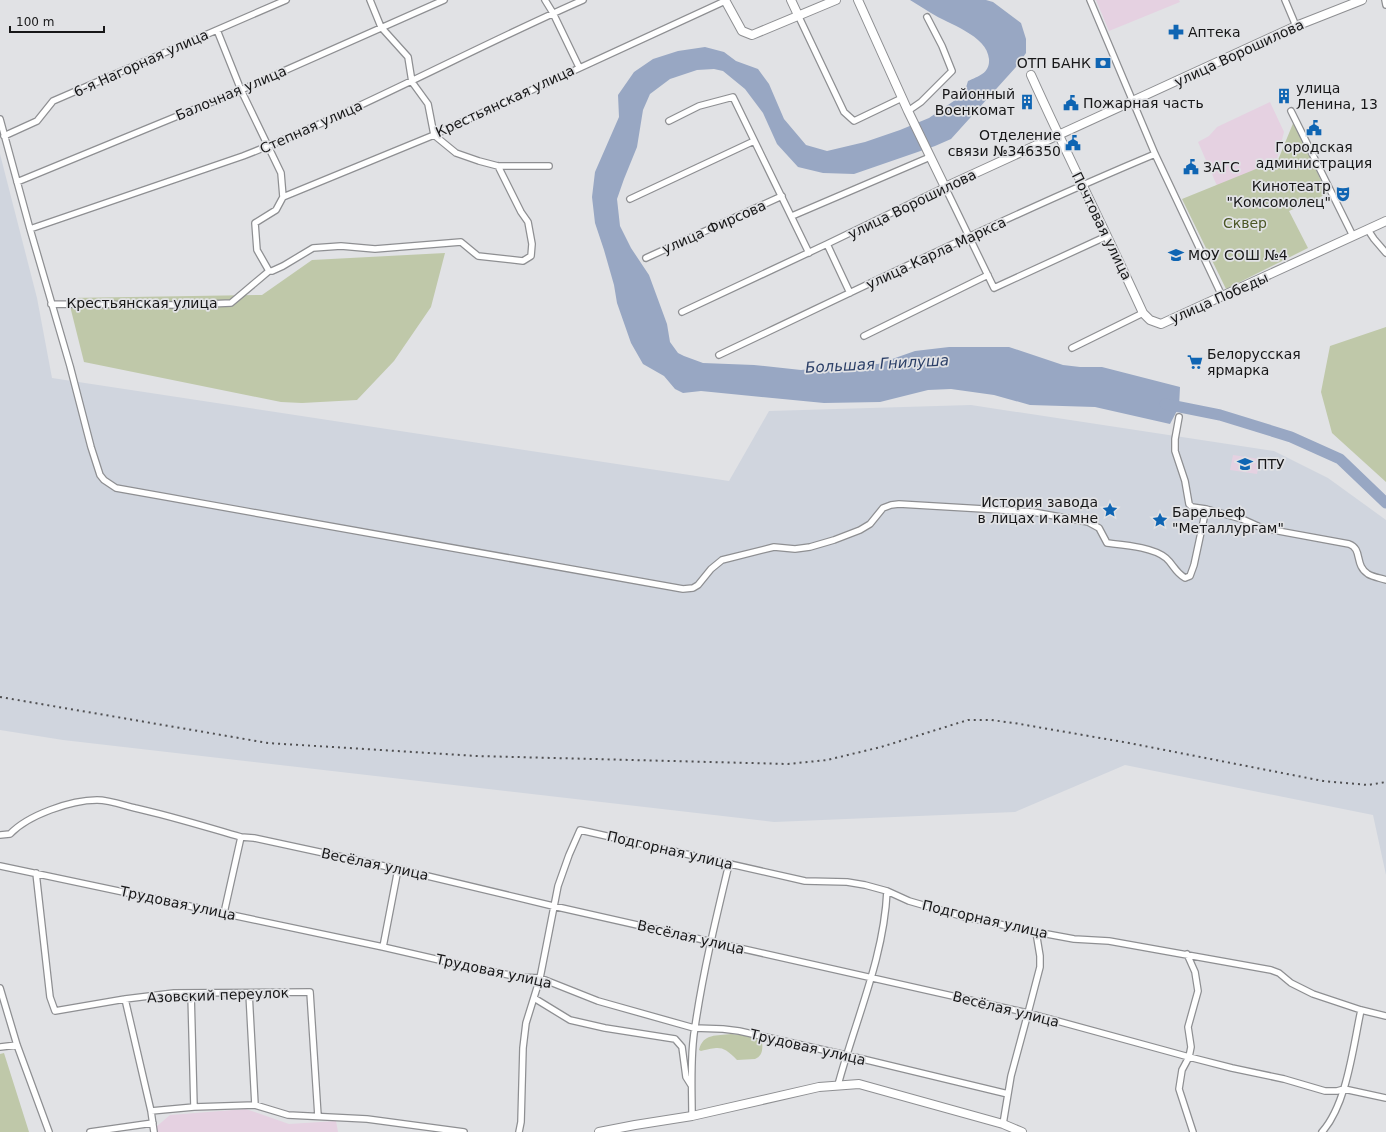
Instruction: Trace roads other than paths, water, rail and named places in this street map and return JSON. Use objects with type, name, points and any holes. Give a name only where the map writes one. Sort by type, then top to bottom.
[{"type":"main road","points":[[725,0],[742,31],[752,35],[836,0]]},
{"type":"main road","points":[[791,0],[798,15]]},
{"type":"main road","points":[[858,0],[908,111],[945,187]]},
{"type":"main road","name":"улица Ворошилова","points":[[945,187],[1296,26],[1362,0]]},
{"type":"main road","name":"Почтовая улица","points":[[1031,75],[1143,313]]},
{"type":"main road","name":"улица Победы","points":[[1143,313],[1150,320],[1161,324],[1386,221]]},
{"type":"main road","points":[[599,1132],[692,1116],[818,1087],[860,1084],[1003,1124],[1017,1131]]},
{"type":"street","name":"6-я Нагорная улица","points":[[4,136],[37,121],[53,101],[286,0]]},
{"type":"street","points":[[370,0],[381,27],[408,57],[412,82],[428,104],[434,134],[456,153],[479,162],[498,166],[549,166]]},
{"type":"street","name":"Балочная улица","points":[[17,182],[241,90],[444,0]]},
{"type":"street","points":[[545,0],[553,13],[579,67]]},
{"type":"street","name":"Степная улица","points":[[30,229],[268,147],[412,82],[553,13],[583,0]]},
{"type":"street","name":"Крестьянская улица","points":[[283,197],[434,134],[725,0]]},
{"type":"street","points":[[1090,0],[1155,154],[1222,296]]},
{"type":"street","points":[[1284,0],[1296,26]]},
{"type":"street","points":[[1385,0],[1386,5]]},
{"type":"street","points":[[798,15],[844,112],[854,121],[902,98]]},
{"type":"street","points":[[908,111],[921,102],[952,71],[942,46],[927,17]]},
{"type":"street","points":[[218,30],[241,90],[281,173],[283,197],[276,210],[255,223],[257,250],[269,271]]},
{"type":"street","points":[[669,121],[700,106],[733,97],[809,253]]},
{"type":"street","points":[[1291,111],[1353,236]]},
{"type":"street","points":[[0,119],[51,304],[70,366],[91,447],[100,475],[104,480],[116,488],[683,589],[694,588],[711,569],[722,560],[774,547],[795,549],[810,547],[834,540],[865,527],[874,520],[883,508],[899,504],[1033,512],[1088,522],[1098,528],[1107,543],[1149,550],[1165,557],[1174,569],[1185,578],[1190,576],[1194,565],[1206,509]]},
{"type":"street","points":[[630,200],[754,141]]},
{"type":"street","points":[[792,216],[929,154]]},
{"type":"street","name":"улица Карла Маркса","points":[[718,355],[1082,185],[1155,154]]},
{"type":"street","name":"Крестьянская улица","points":[[51,304],[184,305],[230,303],[269,271],[283,266],[313,248],[341,246],[375,249],[461,242],[478,256],[523,261],[531,256],[532,244],[528,222],[521,212],[498,166]]},
{"type":"street","points":[[945,187],[994,288],[1108,236]]},
{"type":"street","name":"улица Ворошилова","points":[[682,312],[809,253],[945,187]]},
{"type":"street","name":"улица Фирсова","points":[[646,258],[782,196]]},
{"type":"street","points":[[1368,230],[1386,252]]},
{"type":"street","points":[[827,244],[850,293]]},
{"type":"street","points":[[864,336],[988,275]]},
{"type":"street","points":[[1072,348],[1143,313]]},
{"type":"street","points":[[1179,417],[1175,439],[1175,451],[1185,481],[1189,504],[1192,507],[1206,509],[1262,528],[1349,544],[1354,546],[1356,549],[1360,565],[1369,575],[1386,580]]},
{"type":"street","name":"Весёлая улица","points":[[0,835],[10,834],[16,828],[44,813],[84,800],[98,800],[155,812],[241,838],[254,838],[398,869],[553,906],[1028,1014],[1232,1068],[1284,1079],[1325,1091],[1337,1091],[1344,1089],[1386,1098]]},
{"type":"street","name":"Подгорная улица","points":[[553,906],[560,879],[580,830],[805,881],[847,882],[887,891],[909,901],[961,916],[1074,940],[1109,941],[1271,970],[1279,973],[1290,983],[1313,994],[1361,1010],[1386,1016]]},
{"type":"street","points":[[224,913],[241,838]]},
{"type":"street","points":[[692,1116],[694,1028],[711,941],[729,864]]},
{"type":"street","name":"Трудовая улица","points":[[0,866],[512,975],[540,978],[598,1001],[694,1028],[739,1031],[1008,1094]]},
{"type":"street","points":[[383,947],[398,869]]},
{"type":"street","name":"Азовский переулок","points":[[36,873],[50,997],[55,1011],[125,999],[174,993],[310,992],[318,1116]]},
{"type":"street","points":[[838,1085],[871,978],[886,911],[887,891]]},
{"type":"street","points":[[518,1132],[521,1122],[524,1034],[529,1011],[540,978],[553,906]]},
{"type":"street","points":[[1003,1124],[1011,1076],[1040,967],[1040,956],[1036,932]]},
{"type":"street","points":[[1187,954],[1195,972],[1198,991],[1188,1027],[1191,1047],[1189,1057],[1182,1070],[1179,1089],[1193,1132]]},
{"type":"street","points":[[0,988],[17,1045],[49,1132]]},
{"type":"street","points":[[190,993],[194,1107]]},
{"type":"street","points":[[249,993],[255,1105]]},
{"type":"street","points":[[534,998],[570,1020],[605,1028],[675,1039],[682,1047],[686,1078],[692,1086]]},
{"type":"street","points":[[125,999],[151,1111],[154,1132]]},
{"type":"street","points":[[1322,1132],[1332,1117],[1344,1089],[1361,1010]]},
{"type":"street","points":[[0,1047],[17,1045]]},
{"type":"street","points":[[151,1111],[194,1107],[255,1105],[288,1115],[367,1119],[464,1132]]},
{"type":"street","points":[[90,1132],[153,1124]]},
{"type":"water","points":[[910,0],[986,0],[993,2],[1021,23],[1026,39],[1026,53],[1016,67],[951,139],[935,146],[854,174],[823,173],[798,167],[777,144],[763,113],[745,89],[723,71],[714,69],[697,70],[670,79],[650,94],[643,110],[637,147],[617,199],[620,226],[631,248],[649,275],[667,324],[670,342],[678,353],[703,363],[754,365],[801,370],[851,364],[878,364],[915,351],[949,347],[1009,347],[1063,365],[1102,367],[1180,387],[1179,407],[1170,424],[1095,407],[1030,405],[994,395],[951,389],[928,390],[880,402],[824,403],[701,391],[683,393],[675,389],[664,376],[643,364],[631,343],[617,303],[614,285],[595,223],[592,197],[595,172],[619,117],[618,95],[634,72],[653,59],[678,51],[705,47],[724,52],[736,61],[758,69],[769,84],[784,119],[806,145],[827,151],[865,142],[929,118],[964,94],[968,81],[983,73],[988,68],[989,59],[987,51],[981,43],[966,31],[931,13]]},
{"type":"waterway","name":"Большая Гнилуша","points":[[1165,404],[1220,415],[1291,437],[1340,459],[1386,503]]},
{"type":"railway","points":[[0,697],[268,743],[476,756],[788,764],[827,760],[881,747],[968,720],[991,720],[1129,743],[1323,781],[1368,785],[1386,782]]},
{"type":"place","name":"Аптека","points":[[1176,32]]},
{"type":"place","name":"ОТП БАНК","points":[[1103,63]]},
{"type":"place","name":"улица Ленина, 13","points":[[1284,96]]},
{"type":"place","name":"Районный Военкомат","points":[[1027,102]]},
{"type":"place","name":"Пожарная часть","points":[[1071,103]]},
{"type":"place","name":"Городская администрация","points":[[1314,128]]},
{"type":"place","name":"Отделение связи №346350","points":[[1073,143]]},
{"type":"place","name":"ЗАГС","points":[[1191,167]]},
{"type":"place","name":"Кинотеатр \"Комсомолец\"","points":[[1343,194]]},
{"type":"place","name":"МОУ СОШ №4","points":[[1176,255]]},
{"type":"place","name":"Белорусская ярмарка","points":[[1195,362]]},
{"type":"place","name":"ПТУ","points":[[1245,464]]},
{"type":"place","name":"История завода в лицах и камне","points":[[1110,510]]},
{"type":"place","name":"Барельеф \"Металлургам\"","points":[[1160,520]]},
{"type":"park label","name":"Сквер","points":[[1245,223]]}]
